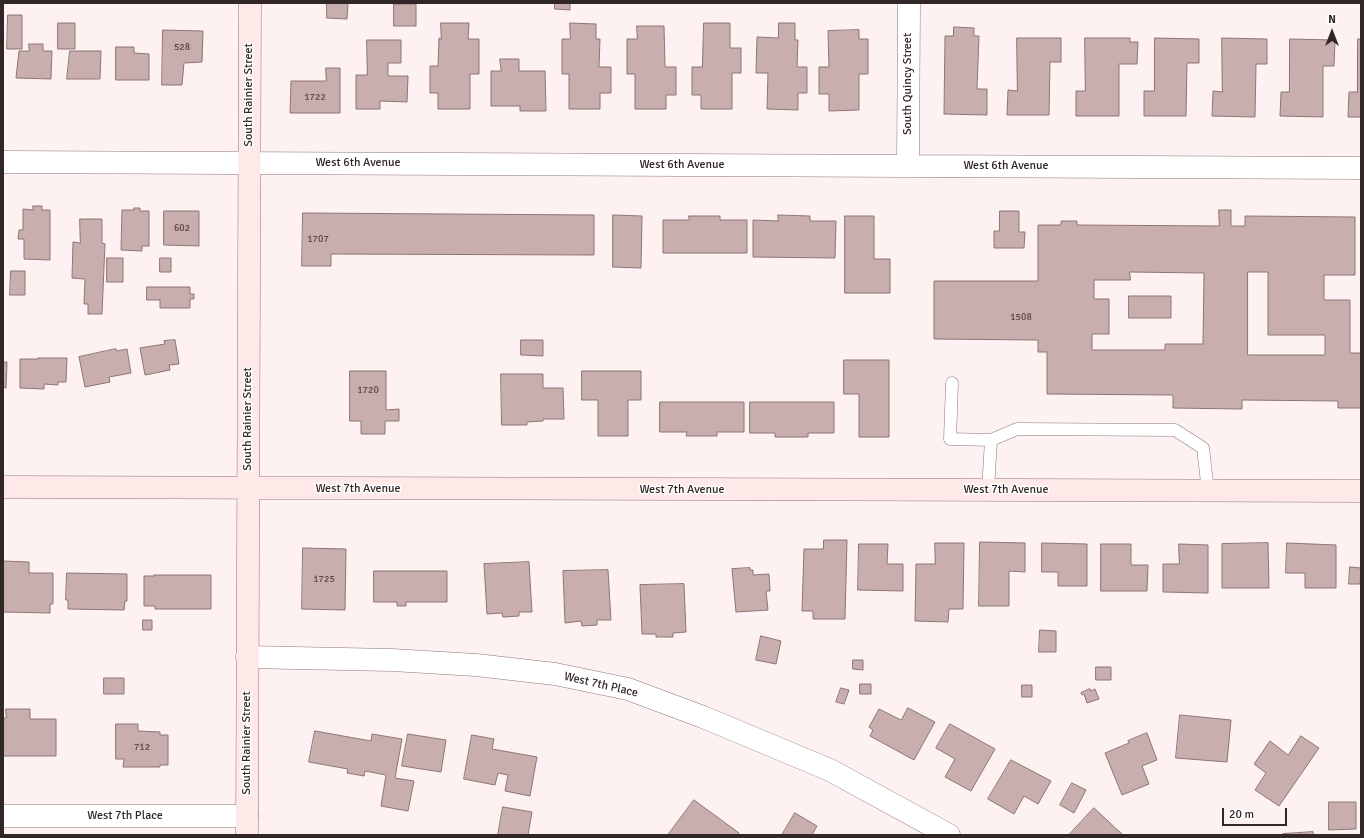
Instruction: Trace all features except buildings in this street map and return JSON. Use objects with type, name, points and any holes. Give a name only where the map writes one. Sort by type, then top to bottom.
[{"type":"street","name":"South Rainier Street","points":[[247,826],[250,3]]},
{"type":"street","name":"South Quincy Street","points":[[908,166],[909,3]]},
{"type":"street","name":"West 6th Avenue","points":[[3,162],[1361,168]]},
{"type":"street","name":"West 7th Avenue","points":[[3,487],[1361,491]]},
{"type":"street","name":"West 7th Place","points":[[247,657],[392,660],[476,665],[555,674],[628,689],[703,717],[830,770],[949,835]]},
{"type":"street","name":"West 7th Place","points":[[3,816],[247,826]]},
{"type":"lane","points":[[952,382],[950,439],[991,440],[1017,429],[1175,430],[1203,448],[1208,491]]},
{"type":"lane","points":[[988,490],[991,440]]}]
